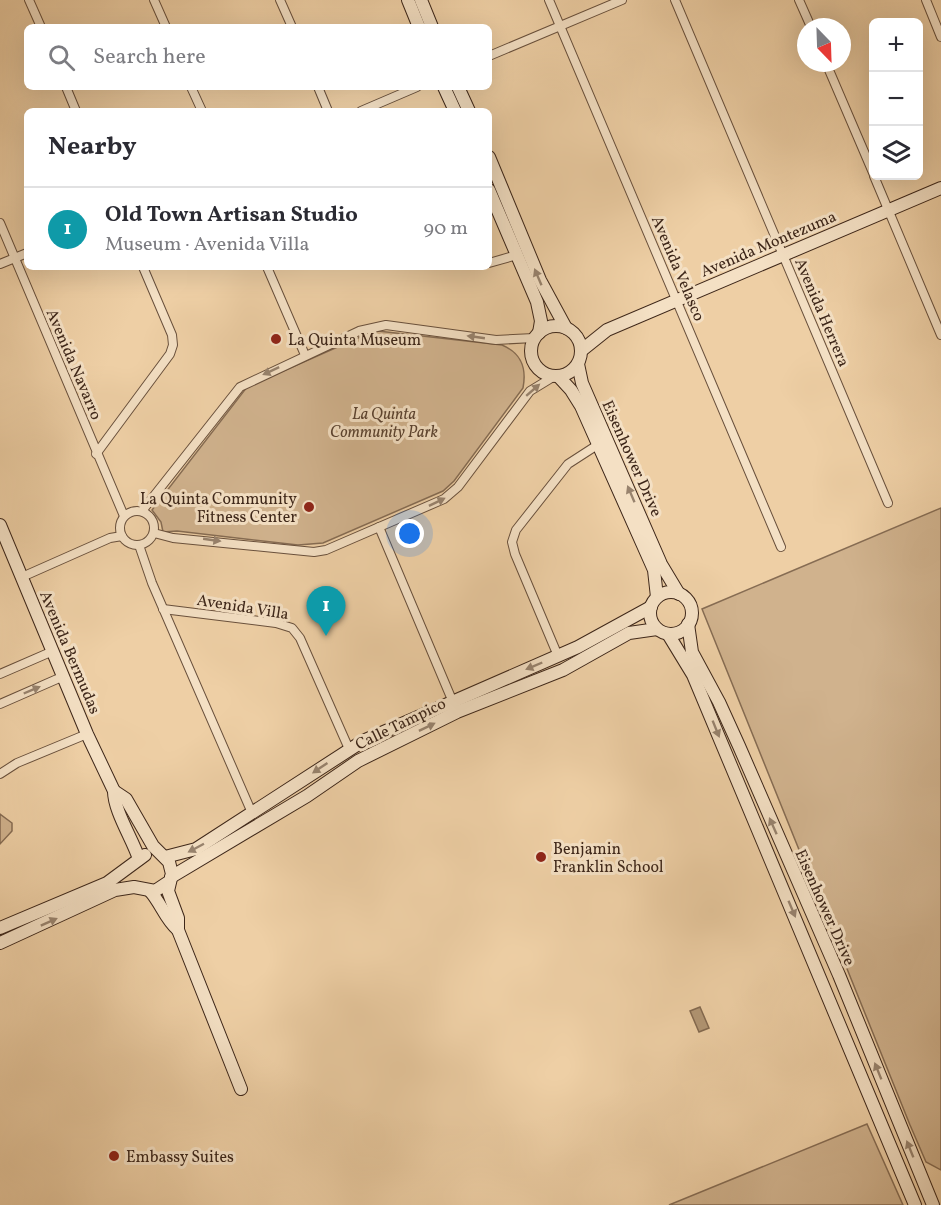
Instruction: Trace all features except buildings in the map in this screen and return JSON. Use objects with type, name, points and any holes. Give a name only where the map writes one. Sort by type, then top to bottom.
[{"type":"street","points":[[29,0],[40,24]]},
{"type":"street","points":[[154,0],[165,24]]},
{"type":"street","points":[[280,0],[291,24]]},
{"type":"street","points":[[408,0],[418,24]]},
{"type":"street","points":[[421,0],[431,24]]},
{"type":"street","name":"Avenida Velasco","points":[[549,0],[781,547]]},
{"type":"street","points":[[492,55],[622,0]]},
{"type":"street","name":"Avenida Herrera","points":[[675,0],[888,503]]},
{"type":"street","points":[[799,0],[807,18]]},
{"type":"street","points":[[926,0],[941,37]]},
{"type":"street","points":[[830,72],[869,163]]},
{"type":"street","points":[[67,90],[75,108]]},
{"type":"street","points":[[192,90],[201,108]]},
{"type":"street","points":[[319,90],[327,108]]},
{"type":"street","points":[[368,108],[410,90]]},
{"type":"street","points":[[445,90],[454,108]]},
{"type":"street","points":[[459,90],[468,108]]},
{"type":"street","points":[[154,533],[302,553],[326,550],[444,499],[458,487],[530,391],[556,377],[568,374],[578,364],[582,351],[577,337],[569,330],[544,289],[492,164]]},
{"type":"street","points":[[876,180],[941,335]]},
{"type":"street","name":"Avenida Montezuma","points":[[569,330],[583,333],[607,330],[941,188]]},
{"type":"street","name":"Eisenhower Drive","points":[[492,197],[537,302],[541,321],[532,359],[540,371],[556,377],[576,398],[603,442],[666,576],[690,607],[688,624],[692,652],[720,702],[858,1022],[933,1205]]},
{"type":"street","name":"Avenida Navarro","points":[[0,223],[124,516]]},
{"type":"street","points":[[0,264],[24,254]]},
{"type":"street","points":[[492,262],[517,255]]},
{"type":"street","points":[[96,454],[170,354],[173,345],[172,335],[144,270]]},
{"type":"street","points":[[268,270],[305,355]]},
{"type":"street","points":[[142,511],[240,387],[359,331],[386,325],[496,340],[537,336],[552,326],[569,330]]},
{"type":"street","name":"Avenida Montezuma","points":[[582,351],[607,330]]},
{"type":"street","name":"Eisenhower Drive","points":[[578,364],[582,383],[603,442],[654,570],[654,602],[651,619],[693,675],[915,1205]]},
{"type":"street","points":[[558,656],[512,542],[516,530],[568,464],[603,442]]},
{"type":"street","points":[[142,511],[153,519],[154,533],[146,543],[139,545],[126,541],[120,529],[124,516],[129,512],[142,511]]},
{"type":"street","name":"Avenida Bermudas","points":[[0,525],[5,548],[22,577],[87,734],[114,791],[114,801],[132,836],[137,861],[136,881],[159,900],[169,922],[178,930]]},
{"type":"street","points":[[379,527],[455,707]]},
{"type":"street","points":[[22,577],[110,538],[122,536]]},
{"type":"street","points":[[139,545],[163,609],[252,813]]},
{"type":"street","points":[[654,602],[668,593],[679,594]]},
{"type":"street","name":"Calle Tampico","points":[[0,943],[115,890],[134,887],[159,890],[170,879],[307,796],[358,761],[455,707],[612,630],[654,602]]},
{"type":"street","name":"Avenida Villa","points":[[163,609],[292,628],[300,638],[350,749]]},
{"type":"street","points":[[662,631],[679,632],[688,624]]},
{"type":"street","name":"Calle Tampico","points":[[0,928],[107,883],[148,853],[162,856],[196,849],[350,749],[398,724],[563,670],[629,633],[662,631]]},
{"type":"street","points":[[0,674],[53,651]]},
{"type":"street","points":[[0,704],[64,676]]},
{"type":"street","points":[[0,774],[17,763],[87,734]]},
{"type":"street","points":[[724,750],[732,750],[746,764]]},
{"type":"street","name":"Avenida Bermudas","points":[[114,791],[126,799],[171,867],[168,891],[178,918],[178,930],[241,1089]]},
{"type":"street","points":[[817,970],[827,972],[845,1011],[858,1022]]},
{"type":"green space","name":"La Quinta Community Park","points":[[378,331],[502,345],[514,352],[521,362],[524,374],[523,388],[454,481],[443,491],[323,543],[298,545],[177,531],[163,532],[161,522],[152,510],[247,387]]},
{"type":"green space","points":[[941,508],[941,1170],[926,1162],[910,1125],[702,609]]},
{"type":"green space","points":[[0,814],[12,823],[12,831],[0,844]]},
{"type":"green space","points":[[867,1124],[903,1205],[669,1205]]},
{"type":"shaded area","points":[[700,1007],[709,1028],[699,1032],[690,1011]]},
{"type":"place","name":"La Quinta Museum","points":[[276,339]]},
{"type":"place","name":"La Quinta Community Fitness Center","points":[[309,507]]},
{"type":"place","name":"Old Town Artisan Studio","points":[[326,636]]},
{"type":"place","name":"Benjamin Franklin School","points":[[541,857]]},
{"type":"place","name":"Embassy Suites","points":[[114,1156]]}]
